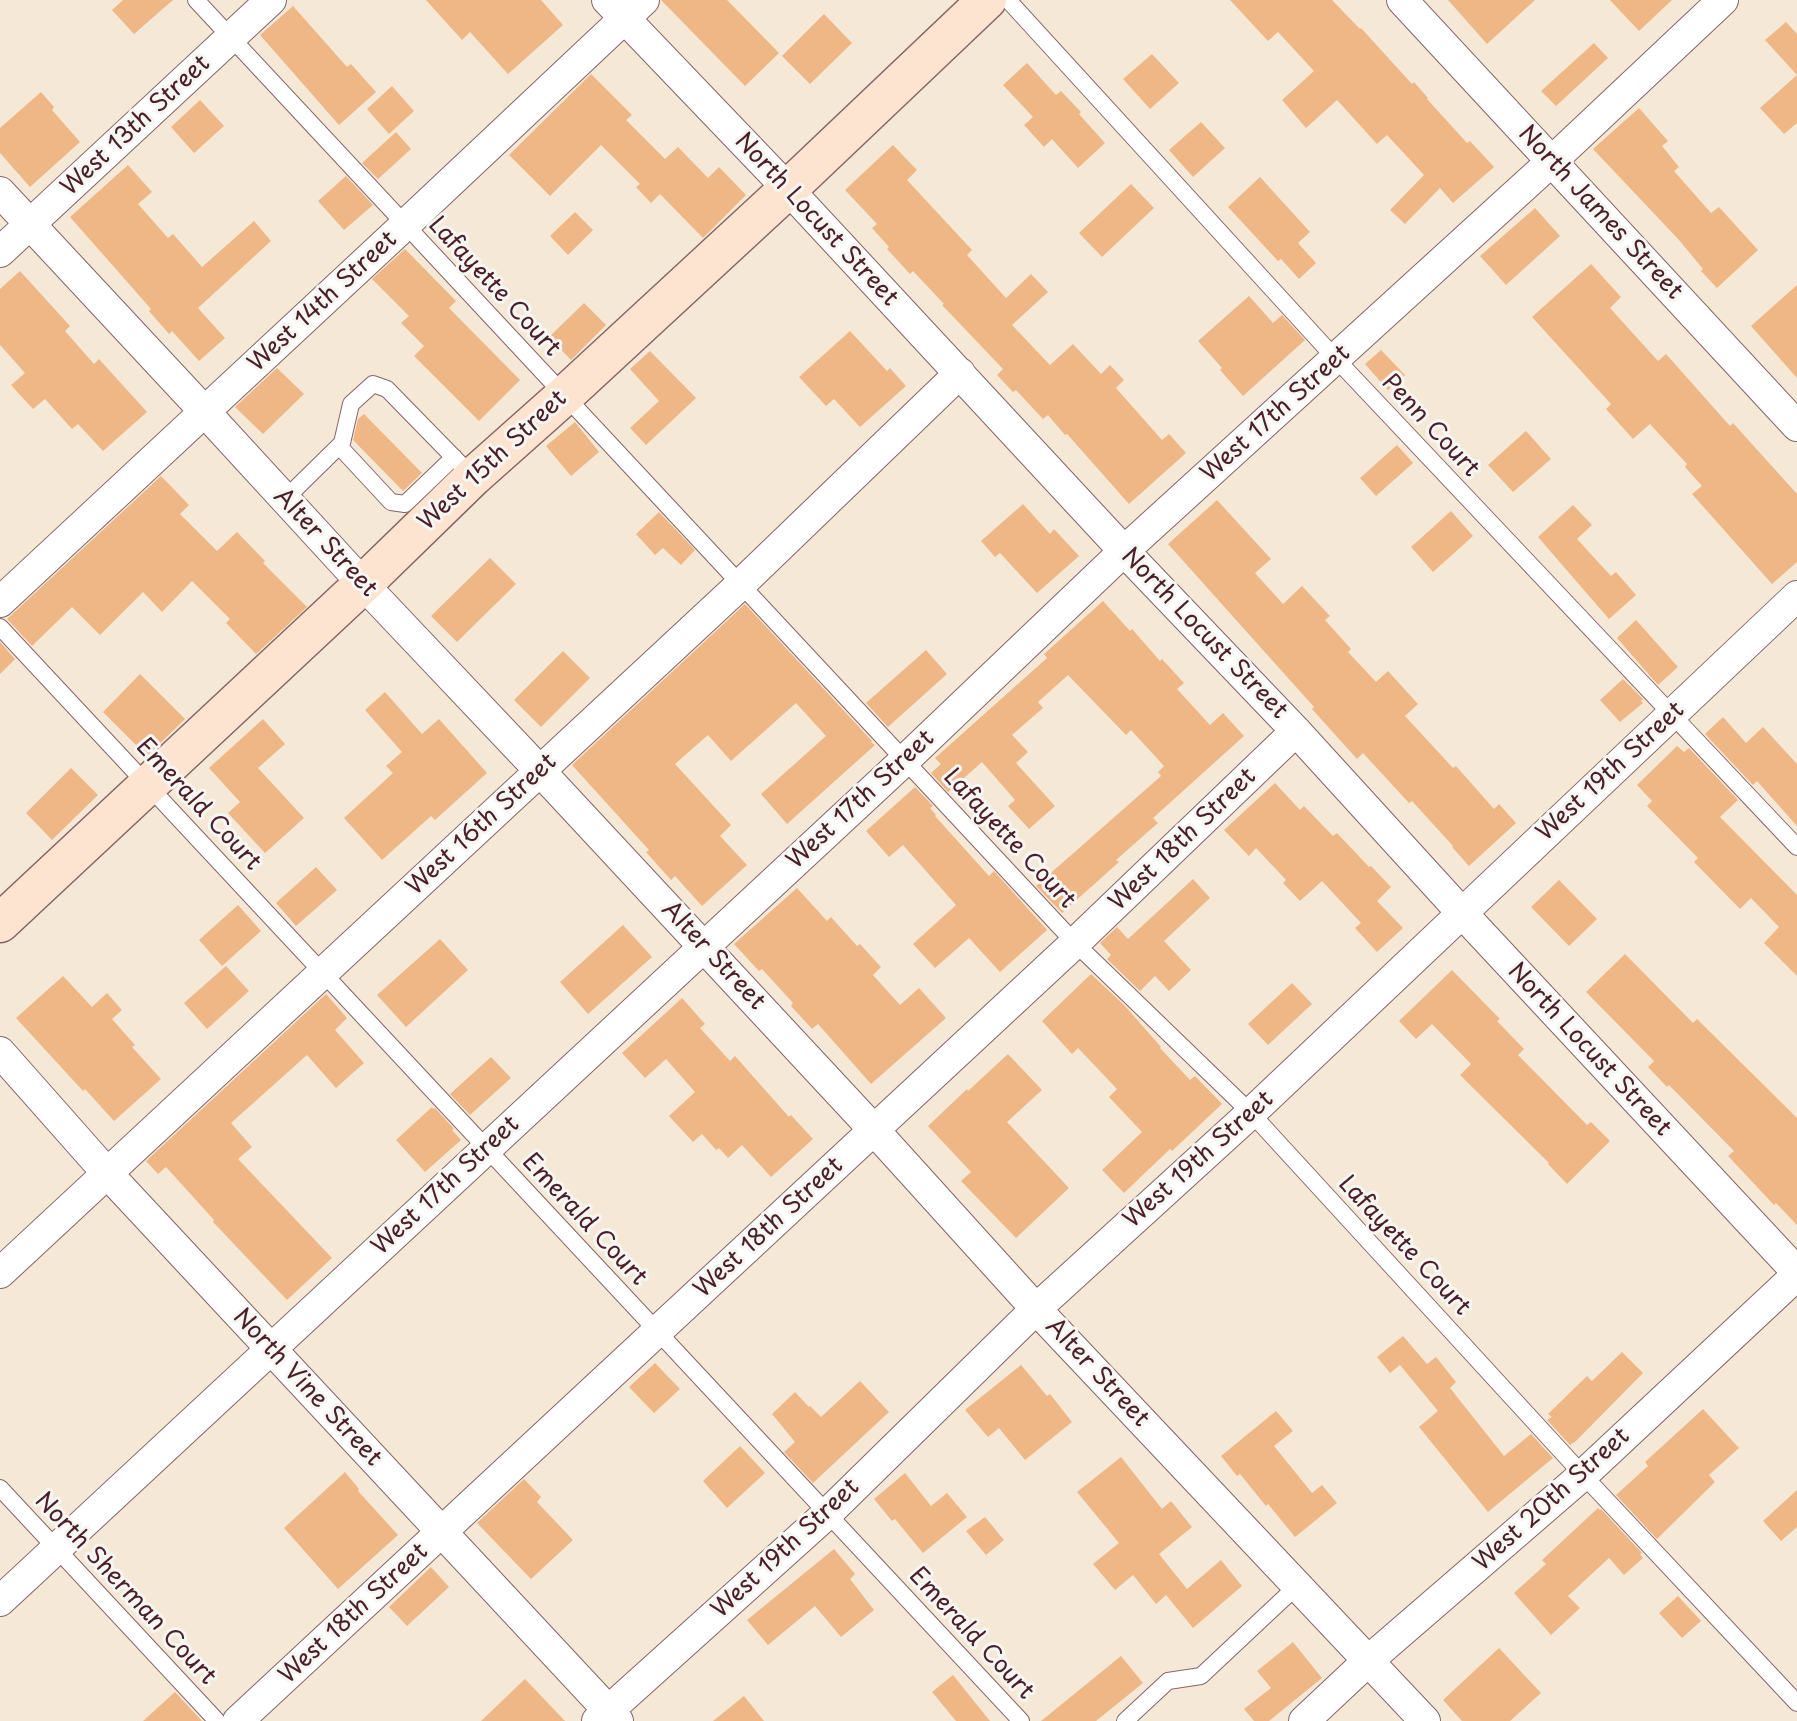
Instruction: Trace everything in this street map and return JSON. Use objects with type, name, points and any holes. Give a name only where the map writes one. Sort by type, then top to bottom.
[{"type":"main road","name":"West 15th Street","points":[[0,923],[363,584],[463,467],[564,396],[987,0]]},
{"type":"street","name":"West 13th Street","points":[[0,252],[271,0]]},
{"type":"street","name":"North James Street","points":[[1402,0],[1797,426]]},
{"type":"street","name":"West 17th Street","points":[[0,1601],[905,760],[1124,551],[1552,161],[1723,0]]},
{"type":"street","name":"North Locust Street","points":[[625,6],[788,189],[1124,551],[1296,731],[1797,1274]]},
{"type":"street","name":"West 14th Street","points":[[0,602],[405,225],[625,6]]},
{"type":"street","name":"Alter Street","points":[[0,192],[874,1130],[1036,1309],[1426,1721]]},
{"type":"street","name":"West 16th Street","points":[[0,1273],[740,585],[960,373]]},
{"type":"street","name":"West 19th Street","points":[[608,1718],[828,1513],[1036,1309],[1251,1113],[1797,596]]},
{"type":"street","name":"West 18th Street","points":[[239,1721],[1075,943],[1296,731]]},
{"type":"street","name":"North Vine Street","points":[[0,1052],[107,1173],[442,1532],[608,1718]]},
{"type":"street","name":"West 20th Street","points":[[1304,1721],[1583,1475],[1797,1274]]},
{"type":"lane","name":"Lafayette Court","points":[[196,0],[1075,943],[1251,1113],[1583,1475],[1797,1703]]},
{"type":"lane","name":"Penn Court","points":[[1008,0],[1336,359],[1797,847]]},
{"type":"lane","points":[[285,499],[340,446],[351,404],[373,384],[387,389],[463,467],[405,504],[391,502],[340,446]]},
{"type":"lane","name":"Emerald Court","points":[[0,627],[1021,1721]]},
{"type":"lane","name":"North Sherman Court","points":[[0,1488],[217,1721]]},
{"type":"lane","points":[[1125,1721],[1168,1681],[1201,1676],[1298,1585]]},
{"type":"building","points":[[123,0],[173,0],[134,34],[112,10]]},
{"type":"building","points":[[426,0],[541,0],[563,25],[508,74],[470,32],[462,40]]},
{"type":"building","points":[[661,0],[727,0],[779,53],[745,86]]},
{"type":"building","points":[[1230,0],[1332,0],[1412,84],[1414,82],[1467,143],[1470,141],[1494,167],[1453,203],[1440,188],[1405,224],[1390,210],[1424,175],[1387,135],[1377,144],[1337,100],[1306,128],[1282,100],[1314,71],[1278,32],[1268,41]]},
{"type":"building","points":[[1448,0],[1535,0],[1487,44]]},
{"type":"building","points":[[1610,0],[1672,0],[1639,31]]},
{"type":"building","points":[[293,6],[347,67],[351,64],[376,92],[339,125],[260,35]]},
{"type":"building","points":[[824,14],[852,43],[810,84],[782,56]]},
{"type":"building","points":[[1786,22],[1797,34],[1797,75],[1765,40]]},
{"type":"building","points":[[1594,43],[1608,58],[1556,106],[1541,91]]},
{"type":"building","points":[[1152,54],[1179,83],[1150,109],[1123,79]]},
{"type":"building","points":[[1027,63],[1056,95],[1061,91],[1105,143],[1078,168],[1052,139],[1044,147],[1024,125],[1033,117],[1003,85]]},
{"type":"building","points":[[591,74],[632,115],[626,120],[665,159],[678,147],[708,178],[719,167],[746,195],[703,238],[660,194],[651,203],[636,187],[640,184],[601,145],[550,196],[509,155]]},
{"type":"building","points":[[1797,75],[1797,123],[1784,134],[1760,108]]},
{"type":"building","points":[[392,86],[414,111],[389,134],[367,109]]},
{"type":"building","points":[[41,92],[54,107],[52,110],[80,142],[30,187],[0,153],[0,128]]},
{"type":"building","points":[[200,100],[224,126],[194,153],[171,127]]},
{"type":"building","points":[[1639,108],[1668,141],[1662,146],[1679,167],[1674,171],[1711,213],[1719,207],[1758,250],[1717,288],[1679,240],[1593,149]]},
{"type":"building","points":[[1201,122],[1225,148],[1193,177],[1169,150]]},
{"type":"building","points":[[396,132],[411,149],[378,179],[362,163]]},
{"type":"building","points":[[893,145],[917,170],[907,180],[972,250],[967,255],[1006,298],[1031,274],[1048,292],[1012,325],[1050,365],[1073,344],[1101,374],[1110,365],[1124,380],[1116,388],[1162,440],[1169,434],[1186,453],[1129,504],[1048,415],[1043,419],[1016,390],[1013,392],[997,375],[1003,369],[913,271],[910,274],[887,249],[889,247],[872,228],[877,224],[845,190]]},
{"type":"building","points":[[128,165],[152,192],[138,204],[168,238],[173,234],[202,267],[254,221],[271,241],[198,308],[225,338],[199,361],[172,331],[169,334],[149,311],[151,309],[70,217]]},
{"type":"building","points":[[346,176],[373,205],[344,230],[318,201]]},
{"type":"building","points":[[1260,177],[1310,232],[1298,243],[1316,263],[1299,279],[1281,259],[1278,261],[1228,207]]},
{"type":"building","points":[[1131,184],[1154,208],[1102,257],[1079,233]]},
{"type":"building","points":[[1535,208],[1560,236],[1506,285],[1480,256]]},
{"type":"building","points":[[575,212],[593,230],[568,255],[550,236]]},
{"type":"building","points":[[405,249],[456,301],[449,308],[520,380],[479,421],[414,356],[424,346],[401,323],[409,316],[372,279]]},
{"type":"building","points":[[1591,264],[1621,297],[1610,308],[1658,361],[1666,354],[1730,426],[1733,423],[1797,494],[1797,562],[1772,584],[1692,494],[1702,486],[1685,467],[1687,464],[1650,424],[1633,439],[1606,409],[1611,404],[1532,317]]},
{"type":"building","points":[[20,271],[70,326],[65,331],[94,364],[99,359],[147,412],[103,451],[78,424],[72,429],[45,399],[33,409],[11,385],[25,373],[0,345],[0,289]]},
{"type":"building","points":[[1797,285],[1797,378],[1751,326]]},
{"type":"building","points":[[1249,296],[1273,323],[1282,315],[1305,340],[1243,396],[1198,341]]},
{"type":"building","points":[[584,303],[606,325],[571,360],[549,337]]},
{"type":"building","points":[[850,331],[887,371],[890,368],[906,386],[860,427],[834,399],[826,406],[799,377]]},
{"type":"building","points":[[1381,350],[1405,375],[1388,390],[1365,364]]},
{"type":"building","points":[[650,351],[696,398],[646,445],[630,428],[659,401],[630,369]]},
{"type":"building","points":[[277,368],[304,394],[263,434],[235,407]]},
{"type":"building","points":[[364,414],[422,473],[403,491],[353,440],[358,419]]},
{"type":"building","points":[[575,422],[599,452],[571,476],[546,446]]},
{"type":"building","points":[[1526,431],[1551,459],[1513,492],[1488,465]]},
{"type":"building","points":[[1397,445],[1413,463],[1376,496],[1360,478]]},
{"type":"building","points":[[161,476],[189,505],[180,514],[217,551],[237,532],[265,561],[263,563],[307,607],[256,654],[226,623],[230,619],[192,581],[162,612],[143,592],[100,635],[72,607],[32,646],[7,619]]},
{"type":"building","points":[[1217,500],[1271,559],[1255,573],[1283,604],[1302,586],[1330,616],[1325,620],[1351,649],[1348,652],[1376,682],[1388,671],[1418,704],[1405,716],[1453,768],[1456,766],[1494,809],[1499,804],[1516,823],[1469,866],[1412,801],[1409,803],[1363,753],[1357,759],[1168,544]]},
{"type":"building","points":[[1023,504],[1050,534],[1054,529],[1079,556],[1037,593],[1000,553],[995,557],[981,541]]},
{"type":"building","points":[[1573,505],[1592,525],[1577,539],[1611,576],[1616,572],[1636,595],[1609,619],[1538,537]]},
{"type":"building","points":[[1451,511],[1473,536],[1433,572],[1411,547]]},
{"type":"building","points":[[659,512],[695,550],[681,565],[663,548],[655,555],[636,534]]},
{"type":"building","points":[[490,558],[516,584],[457,642],[431,616]]},
{"type":"building","points":[[1103,601],[1184,683],[1177,689],[1210,725],[1223,713],[1244,736],[1153,818],[1158,823],[1062,913],[1036,886],[1161,776],[1158,772],[1164,766],[1131,730],[1126,735],[1068,675],[1038,702],[1043,708],[1012,735],[1028,752],[1016,763],[1055,806],[1029,829],[1008,806],[1015,800],[982,762],[948,792],[931,773],[941,764],[935,758],[1047,658],[1044,654]]},
{"type":"building","points":[[745,604],[875,745],[787,824],[761,794],[826,736],[796,703],[731,761],[708,735],[675,764],[731,825],[720,836],[747,865],[702,906],[675,876],[671,880],[646,852],[649,850],[572,765]]},
{"type":"building","points":[[1636,620],[1678,667],[1658,685],[1617,638]]},
{"type":"building","points":[[0,642],[15,659],[0,674]]},
{"type":"building","points":[[926,650],[947,674],[888,727],[866,703]]},
{"type":"building","points":[[563,651],[590,678],[541,727],[514,700]]},
{"type":"building","points":[[140,674],[185,719],[147,756],[103,712]]},
{"type":"building","points":[[1623,679],[1643,699],[1643,703],[1620,722],[1600,700]]},
{"type":"building","points":[[385,692],[422,734],[439,719],[487,773],[435,820],[431,816],[382,860],[344,818],[393,773],[386,766],[402,752],[365,710]]},
{"type":"building","points":[[1723,717],[1746,743],[1763,727],[1797,764],[1797,826],[1757,781],[1753,785],[1705,734]]},
{"type":"building","points":[[263,719],[285,744],[258,768],[304,818],[265,853],[228,813],[240,802],[209,768]]},
{"type":"building","points":[[1677,746],[1684,752],[1689,748],[1738,800],[1720,817],[1797,895],[1797,976],[1764,943],[1779,927],[1751,898],[1740,909],[1694,862],[1698,858],[1647,806],[1652,801],[1637,785]]},
{"type":"building","points":[[71,768],[98,795],[52,840],[26,813]]},
{"type":"building","points":[[1275,783],[1300,810],[1304,806],[1333,836],[1337,833],[1391,887],[1377,901],[1403,928],[1377,952],[1355,928],[1361,923],[1322,881],[1300,901],[1283,883],[1286,880],[1256,848],[1249,856],[1224,830]]},
{"type":"building","points":[[915,787],[933,806],[930,808],[935,816],[989,876],[994,871],[1047,930],[1000,972],[969,938],[935,968],[913,944],[956,905],[903,845],[889,857],[866,831]]},
{"type":"building","points":[[316,867],[337,890],[296,926],[276,903]]},
{"type":"building","points":[[1193,879],[1210,898],[1164,941],[1191,970],[1169,991],[1155,976],[1140,991],[1107,959],[1111,955],[1100,943],[1117,927],[1128,939]]},
{"type":"building","points":[[1559,880],[1597,919],[1569,946],[1531,907]]},
{"type":"building","points":[[797,888],[827,921],[831,917],[857,946],[860,944],[881,967],[873,975],[900,1005],[919,988],[946,1018],[871,1084],[818,1024],[812,1029],[762,969],[759,971],[734,944]]},
{"type":"building","points":[[238,905],[261,931],[222,966],[199,940]]},
{"type":"building","points":[[623,925],[652,957],[588,1014],[560,982]]},
{"type":"building","points":[[440,939],[468,970],[406,1027],[377,995]]},
{"type":"building","points":[[1625,954],[1693,1023],[1697,1019],[1797,1118],[1797,1225],[1776,1203],[1774,1205],[1728,1156],[1734,1151],[1648,1067],[1654,1061],[1586,992]]},
{"type":"building","points":[[226,966],[249,991],[207,1029],[184,1003]]},
{"type":"building","points":[[1452,970],[1500,1019],[1497,1021],[1524,1049],[1518,1055],[1587,1125],[1591,1122],[1610,1141],[1567,1184],[1460,1075],[1471,1064],[1432,1024],[1416,1039],[1399,1021]]},
{"type":"building","points":[[1091,974],[1124,1005],[1190,1080],[1195,1076],[1222,1104],[1124,1193],[1102,1170],[1142,1132],[1109,1097],[1117,1089],[1078,1048],[1072,1054],[1042,1021]]},
{"type":"building","points":[[63,976],[92,1007],[107,993],[122,1010],[112,1019],[135,1045],[132,1047],[161,1079],[114,1121],[16,1018]]},
{"type":"building","points":[[1292,983],[1312,1004],[1268,1045],[1248,1024]]},
{"type":"building","points":[[326,994],[347,1018],[335,1030],[364,1063],[336,1088],[307,1055],[231,1123],[252,1147],[238,1159],[332,1258],[287,1300],[213,1222],[166,1167],[158,1174],[146,1161]]},
{"type":"building","points":[[682,998],[705,1024],[700,1028],[730,1061],[735,1056],[789,1117],[791,1115],[813,1139],[771,1177],[742,1145],[728,1158],[719,1148],[716,1150],[702,1134],[693,1142],[669,1116],[695,1092],[666,1059],[645,1078],[622,1053]]},
{"type":"building","points":[[1008,1054],[1042,1090],[1007,1122],[1069,1188],[1016,1238],[961,1181],[971,1172],[928,1126]]},
{"type":"building","points":[[491,1057],[511,1078],[470,1115],[450,1094]]},
{"type":"building","points":[[432,1107],[461,1140],[425,1172],[396,1140]]},
{"type":"building","points":[[1403,1336],[1427,1364],[1436,1357],[1456,1382],[1450,1388],[1504,1456],[1531,1434],[1553,1458],[1488,1512],[1419,1427],[1438,1411],[1400,1365],[1390,1373],[1377,1357]]},
{"type":"building","points":[[1622,1352],[1643,1373],[1570,1445],[1547,1420],[1552,1417],[1548,1414],[1587,1376],[1592,1381]]},
{"type":"building","points":[[655,1363],[680,1389],[654,1413],[629,1387]]},
{"type":"building","points":[[1021,1365],[1047,1396],[1050,1394],[1072,1422],[1025,1460],[999,1428],[988,1437],[965,1410]]},
{"type":"building","points":[[860,1381],[889,1412],[813,1483],[784,1452],[795,1442],[772,1414],[795,1392],[821,1417]]},
{"type":"building","points":[[1703,1409],[1739,1448],[1709,1475],[1715,1482],[1657,1539],[1616,1495],[1648,1466],[1645,1462]]},
{"type":"building","points":[[1276,1411],[1293,1431],[1274,1446],[1312,1493],[1322,1485],[1337,1503],[1295,1537],[1268,1504],[1266,1506],[1221,1456]]},
{"type":"building","points":[[740,1446],[765,1473],[727,1508],[703,1481]]},
{"type":"building","points":[[1121,1457],[1162,1509],[1171,1501],[1192,1527],[1159,1554],[1187,1589],[1221,1560],[1242,1586],[1193,1628],[1166,1595],[1156,1604],[1133,1575],[1115,1590],[1093,1564],[1119,1543],[1077,1492]]},
{"type":"building","points":[[345,1472],[358,1491],[398,1535],[338,1589],[284,1528]]},
{"type":"building","points":[[905,1473],[931,1506],[947,1493],[967,1517],[923,1553],[895,1519],[892,1521],[874,1499]]},
{"type":"building","points":[[524,1479],[541,1497],[537,1502],[573,1540],[531,1579],[477,1523]]},
{"type":"building","points":[[1797,1490],[1797,1527],[1781,1541],[1763,1521]]},
{"type":"building","points":[[1598,1508],[1642,1553],[1640,1554],[1643,1558],[1624,1575],[1609,1558],[1568,1596],[1580,1608],[1551,1635],[1514,1593],[1546,1564],[1542,1560]]},
{"type":"building","points":[[985,1517],[1004,1540],[986,1555],[966,1531]]},
{"type":"building","points":[[834,1549],[855,1574],[850,1579],[874,1610],[841,1637],[815,1606],[768,1645],[747,1620]]},
{"type":"building","points":[[431,1567],[449,1587],[407,1626],[389,1607]]},
{"type":"building","points":[[1678,1596],[1701,1621],[1682,1638],[1659,1613]]},
{"type":"building","points":[[1293,1642],[1322,1678],[1269,1721],[1254,1721],[1244,1709],[1271,1688],[1257,1671]]},
{"type":"building","points":[[1499,1648],[1541,1693],[1510,1721],[1462,1721],[1443,1700]]},
{"type":"building","points":[[1121,1656],[1143,1683],[1096,1721],[1041,1721]]},
{"type":"building","points":[[953,1675],[990,1721],[956,1721],[932,1692]]},
{"type":"building","points":[[525,1679],[565,1721],[481,1721]]},
{"type":"building","points":[[175,1692],[202,1721],[143,1721]]},
{"type":"building","points":[[744,1696],[764,1721],[713,1721]]}]
